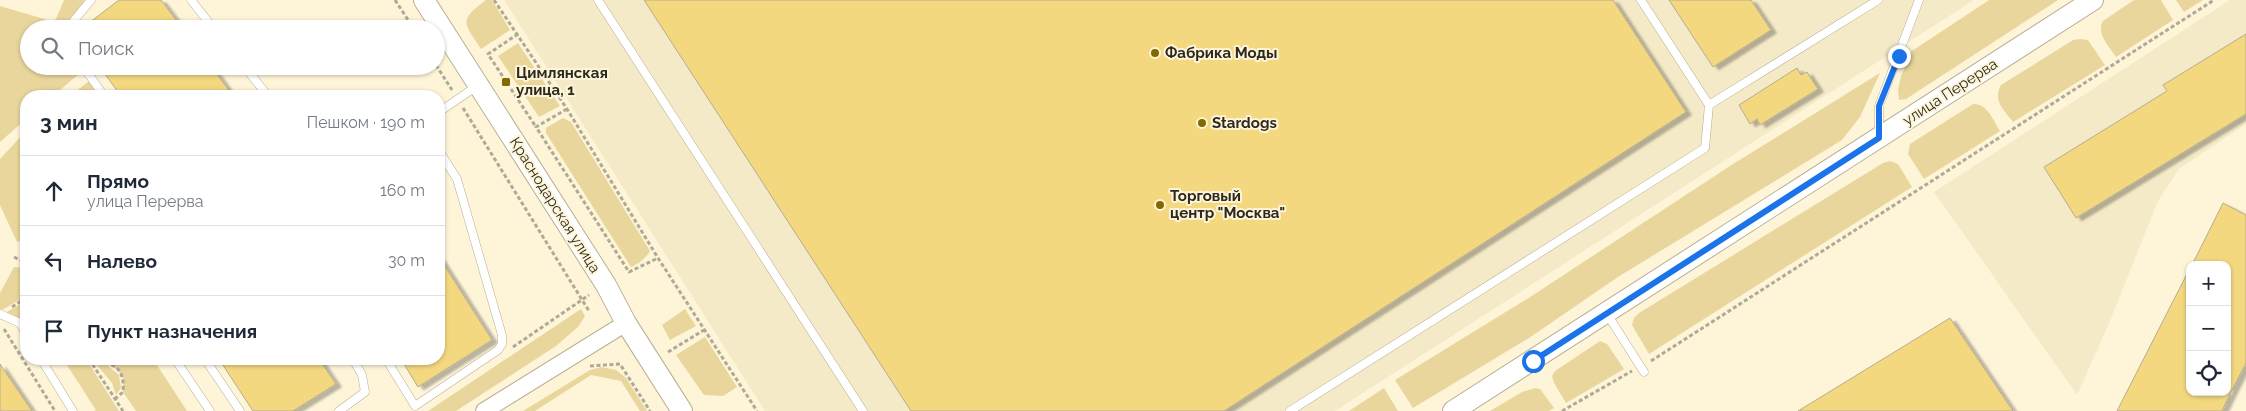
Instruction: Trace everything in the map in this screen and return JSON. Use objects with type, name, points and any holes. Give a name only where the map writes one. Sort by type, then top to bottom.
[{"type":"street","name":"улица Перерва","points":[[1454,411],[2093,0]]},
{"type":"street","name":"Краснодарская улица","points":[[430,2],[441,20]]},
{"type":"street","name":"Краснодарская улица","points":[[445,27],[479,85],[606,285],[626,323],[682,411]]},
{"type":"street","points":[[484,411],[626,323]]},
{"type":"lane","points":[[74,20],[91,0]]},
{"type":"lane","points":[[191,0],[207,20]]},
{"type":"lane","points":[[598,0],[863,411]]},
{"type":"lane","points":[[1290,411],[1705,148],[1709,105],[1641,0]]},
{"type":"lane","points":[[1709,105],[1878,0]]},
{"type":"lane","points":[[1879,138],[1879,106],[1920,0]]},
{"type":"lane","points":[[89,75],[100,90]]},
{"type":"lane","points":[[251,75],[263,90]]},
{"type":"lane","points":[[445,108],[479,85]]},
{"type":"lane","points":[[390,365],[415,406],[498,350],[502,344],[502,335],[457,179],[445,160]]},
{"type":"lane","points":[[0,314],[20,323]]},
{"type":"lane","points":[[1607,314],[1642,369]]},
{"type":"lane","points":[[45,365],[74,411]]},
{"type":"lane","points":[[179,365],[210,411]]},
{"type":"lane","points":[[209,365],[240,411]]},
{"type":"lane","points":[[339,411],[365,392],[362,375],[356,365]]},
{"type":"path","points":[[395,0],[408,20]]},
{"type":"path","points":[[494,0],[567,109],[658,258],[757,411]]},
{"type":"path","points":[[1562,411],[1642,369],[2214,0]]},
{"type":"path","points":[[518,34],[488,54],[629,272],[658,258]]},
{"type":"path","points":[[442,75],[589,311]]},
{"type":"path","points":[[536,127],[567,109]]},
{"type":"path","points":[[14,257],[20,260]]},
{"type":"path","points":[[582,301],[589,295]]},
{"type":"path","points":[[0,322],[20,354]]},
{"type":"path","points":[[668,352],[704,330]]},
{"type":"path","points":[[583,370],[592,365],[620,364],[650,411]]},
{"type":"path","points":[[27,365],[55,411]]},
{"type":"path","points":[[93,365],[123,411]]},
{"type":"path","points":[[109,365],[118,370],[124,379],[123,392],[115,399]]},
{"type":"shaded area","points":[[64,0],[85,0],[70,20],[54,20],[56,19]]},
{"type":"shaded area","points":[[486,0],[492,0],[510,30],[481,49],[471,33],[467,22],[471,13]]},
{"type":"shaded area","name":"Торговый центр \"Москва\"","points":[[504,0],[1974,0],[1335,411],[765,411]]},
{"type":"shaded area","points":[[1989,0],[2058,0],[1906,99],[1899,100],[1898,90],[1901,76],[1912,51]]},
{"type":"shaded area","points":[[2134,0],[2161,0],[2173,20],[2116,57],[2104,40],[2101,26],[2103,21]]},
{"type":"shaded area","points":[[2176,0],[2203,0],[2184,12]]},
{"type":"shaded area","points":[[2230,0],[2246,0],[2246,124],[2179,169],[2158,201],[2110,321],[2077,395],[1934,192]]},
{"type":"shaded area","points":[[0,6],[48,20],[20,20],[20,75],[78,75],[60,90],[20,90],[20,124],[0,142]]},
{"type":"shaded area","points":[[2073,40],[2088,40],[2105,65],[2013,122],[1998,100],[2001,85]]},
{"type":"shaded area","points":[[518,43],[560,106],[539,117],[498,56]]},
{"type":"shaded area","points":[[1880,73],[1860,117],[1842,140],[1618,277],[1529,338],[1413,408],[1395,380],[1527,299],[1733,164]]},
{"type":"shaded area","points":[[89,81],[95,90],[78,90]]},
{"type":"shaded area","points":[[1973,104],[1978,104],[1986,109],[2000,131],[1924,179],[1908,154],[1910,144]]},
{"type":"shaded area","points":[[563,118],[571,122],[650,251],[642,260],[631,267],[546,133],[546,128]]},
{"type":"shaded area","points":[[20,137],[20,241],[17,242],[0,205],[0,159]]},
{"type":"shaded area","points":[[1890,161],[1898,164],[1912,187],[1649,354],[1632,325],[1634,318],[1639,313],[1883,163]]},
{"type":"shaded area","points":[[14,267],[20,268],[20,300],[2,310],[0,309],[0,293]]},
{"type":"shaded area","points":[[20,304],[20,320],[5,313]]},
{"type":"shaded area","points":[[581,309],[585,316],[578,327],[556,346],[456,411],[428,411]]},
{"type":"shaded area","points":[[685,309],[696,326],[670,340],[662,325]]},
{"type":"shaded area","points":[[705,337],[737,387],[723,396],[704,395],[676,355]]},
{"type":"shaded area","points":[[1600,341],[1607,344],[1624,369],[1566,403],[1552,376],[1555,371]]},
{"type":"shaded area","points":[[67,365],[90,365],[119,411],[94,411],[96,410]]},
{"type":"shaded area","points":[[97,365],[107,365],[119,375],[121,388],[116,395],[112,383]]},
{"type":"shaded area","points":[[109,365],[157,365],[187,411],[136,411],[123,392],[124,379],[118,370]]},
{"type":"shaded area","points":[[601,367],[616,370],[626,378],[647,411],[640,411],[621,381],[591,375],[535,411],[523,411],[590,370]]},
{"type":"shaded area","points":[[1384,388],[1398,411],[1349,411]]},
{"type":"shaded area","points":[[1535,388],[1540,389],[1554,408],[1549,411],[1490,411],[1522,392]]},
{"type":"building","points":[[119,0],[161,0],[176,20],[93,20]]},
{"type":"building","name":"Торговый центр \"Москва\"","points":[[644,0],[1613,0],[1686,112],[1224,411],[911,411]]},
{"type":"building","points":[[1669,0],[1751,0],[1771,30],[1713,67]]},
{"type":"building","points":[[2246,34],[2246,114],[2076,218],[2044,167],[2167,91],[2163,85]]},
{"type":"building","points":[[1797,68],[1801,75],[1807,72],[1818,89],[1760,125],[1757,119],[1750,124],[1739,105]]},
{"type":"building","points":[[106,75],[218,75],[229,90],[117,90]]},
{"type":"building","points":[[2223,203],[2246,215],[2246,363],[2231,392],[2231,261],[2194,261]]},
{"type":"building","points":[[445,266],[492,340],[418,387],[405,365],[445,365]]},
{"type":"building","points":[[2186,276],[2186,396],[2229,396],[2222,411],[2117,411]]},
{"type":"building","points":[[1950,318],[2013,411],[1798,411]]},
{"type":"building","points":[[0,364],[32,411],[0,411]]},
{"type":"building","points":[[223,365],[323,365],[336,384],[293,411],[253,411]]},
{"type":"place","name":"Фабрика Моды","points":[[1155,53]]},
{"type":"place","name":"Цимлянская улица, 1","points":[[506,82]]},
{"type":"place","name":"Stardogs","points":[[1202,123]]},
{"type":"place","name":"Торговый центр \"Москва\"","points":[[1160,205]]},
{"type":"route","points":[[1533,361],[1879,138],[1879,106],[1899,56]]}]
